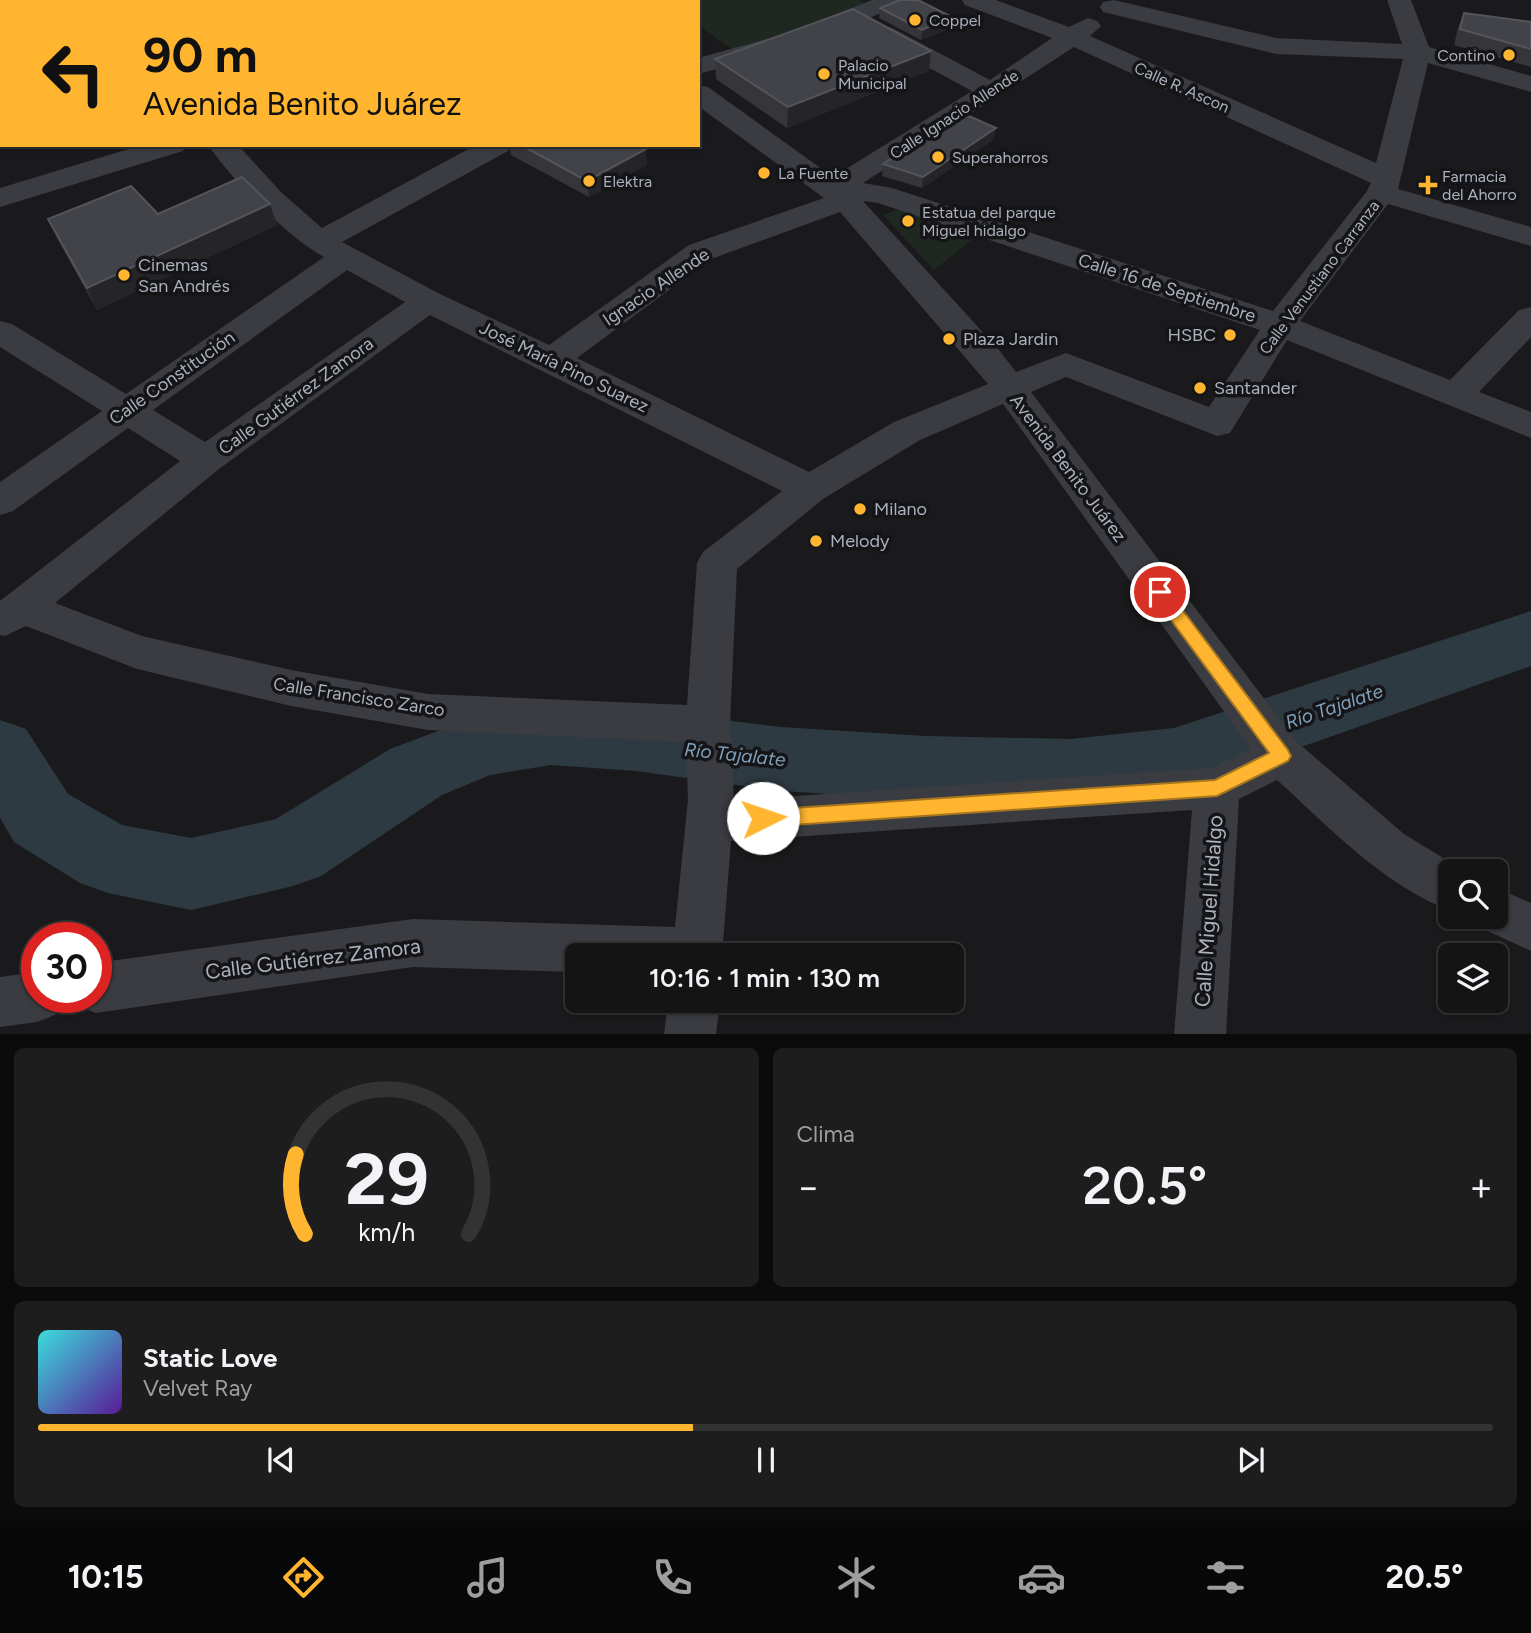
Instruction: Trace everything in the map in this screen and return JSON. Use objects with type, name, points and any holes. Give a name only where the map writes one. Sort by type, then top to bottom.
[{"type":"street","name":"Calle R. Ascon","points":[[974,0],[1073,37],[1384,186],[1531,237]]},
{"type":"street","points":[[1399,0],[1418,52]]},
{"type":"street","points":[[700,44],[711,63],[853,17],[886,1]]},
{"type":"street","name":"Calle Ignacio Allende","points":[[840,194],[1073,37],[1117,4]]},
{"type":"street","points":[[1117,4],[1276,46],[1418,52],[1531,84]]},
{"type":"street","points":[[853,17],[991,91]]},
{"type":"street","name":"Calle Venustiano Carranza","points":[[1009,389],[1066,364],[1217,424],[1280,326],[1384,186],[1418,52]]},
{"type":"street","name":"Avenida Benito Juárez","points":[[700,94],[840,194],[987,358],[1270,741],[1387,849],[1438,881]]},
{"type":"street","points":[[0,198],[166,147]]},
{"type":"street","name":"José María Pino Suarez","points":[[224,147],[271,199],[332,249],[428,301],[552,359],[810,489]]},
{"type":"street","name":"Calle Constitución","points":[[0,501],[125,410],[332,249],[495,147]]},
{"type":"street","name":"Calle 16 de Septiembre","points":[[840,194],[882,194],[1280,326],[1531,426]]},
{"type":"street","name":"Ignacio Allende","points":[[552,359],[700,252],[840,194]]},
{"type":"street","name":"Calle Gutiérrez Zamora","points":[[10,615],[206,460],[428,301]]},
{"type":"street","points":[[1456,395],[1531,317]]},
{"type":"street","points":[[0,332],[206,460]]},
{"type":"street","points":[[699,943],[711,811],[708,735],[717,563],[810,489],[907,431],[1009,389]]},
{"type":"street","name":"Calle Francisco Zarco","points":[[10,615],[137,652],[291,688],[428,712],[708,735]]},
{"type":"street","points":[[711,811],[1217,788],[1270,741]]},
{"type":"street","name":"Calle Miguel Hidalgo","points":[[1200,1034],[1217,788]]},
{"type":"street","points":[[1508,917],[1531,928]]},
{"type":"street","name":"Calle Gutiérrez Zamora","points":[[112,986],[413,943],[565,958]]},
{"type":"street","points":[[0,1002],[21,999]]},
{"type":"street","points":[[690,1034],[692,1013]]},
{"type":"shaded area","points":[[700,0],[860,0],[869,5],[735,51],[700,26]]},
{"type":"shaded area","points":[[899,209],[979,234],[934,270],[883,215]]},
{"type":"building","points":[[900,0],[918,0],[952,17],[922,30],[880,8]]},
{"type":"building","name":"Palacio Municipal","points":[[853,9],[931,51],[788,107],[715,59]]},
{"type":"building","points":[[1464,13],[1531,22],[1531,49],[1460,29]]},
{"type":"building","name":"Superahorros","points":[[962,113],[996,128],[923,177],[883,164]]},
{"type":"building","points":[[525,147],[646,149],[587,181]]},
{"type":"building","points":[[242,177],[270,204],[87,288],[48,219],[131,186],[158,214]]},
{"type":"waterway","name":"Río Tajalate","points":[[0,751],[41,818],[108,858],[191,874],[293,851],[416,772],[483,745],[551,734],[636,740],[781,759],[925,768],[1071,771],[1174,760],[1531,638]]},
{"type":"place","name":"Coppel","points":[[915,20]]},
{"type":"place","name":"Contino","points":[[1509,55]]},
{"type":"place","name":"Palacio Municipal","points":[[824,74]]},
{"type":"place","name":"Superahorros","points":[[938,157]]},
{"type":"place","name":"La Fuente","points":[[764,173]]},
{"type":"place","name":"Elektra","points":[[589,181]]},
{"type":"place","name":"Farmacia del Ahorro","points":[[1428,185]]},
{"type":"place","name":"Estatua del parque Miguel hidalgo","points":[[908,221]]},
{"type":"place","name":"Cinemas San Andrés","points":[[124,275]]},
{"type":"place","name":"HSBC","points":[[1230,335]]},
{"type":"place","name":"Plaza Jardin","points":[[949,339]]},
{"type":"place","name":"Santander","points":[[1200,388]]},
{"type":"place","name":"Milano","points":[[860,509]]},
{"type":"place","name":"Melody","points":[[816,541]]},
{"type":"route","points":[[763,818],[1217,788],[1281,756],[1160,592]]}]
